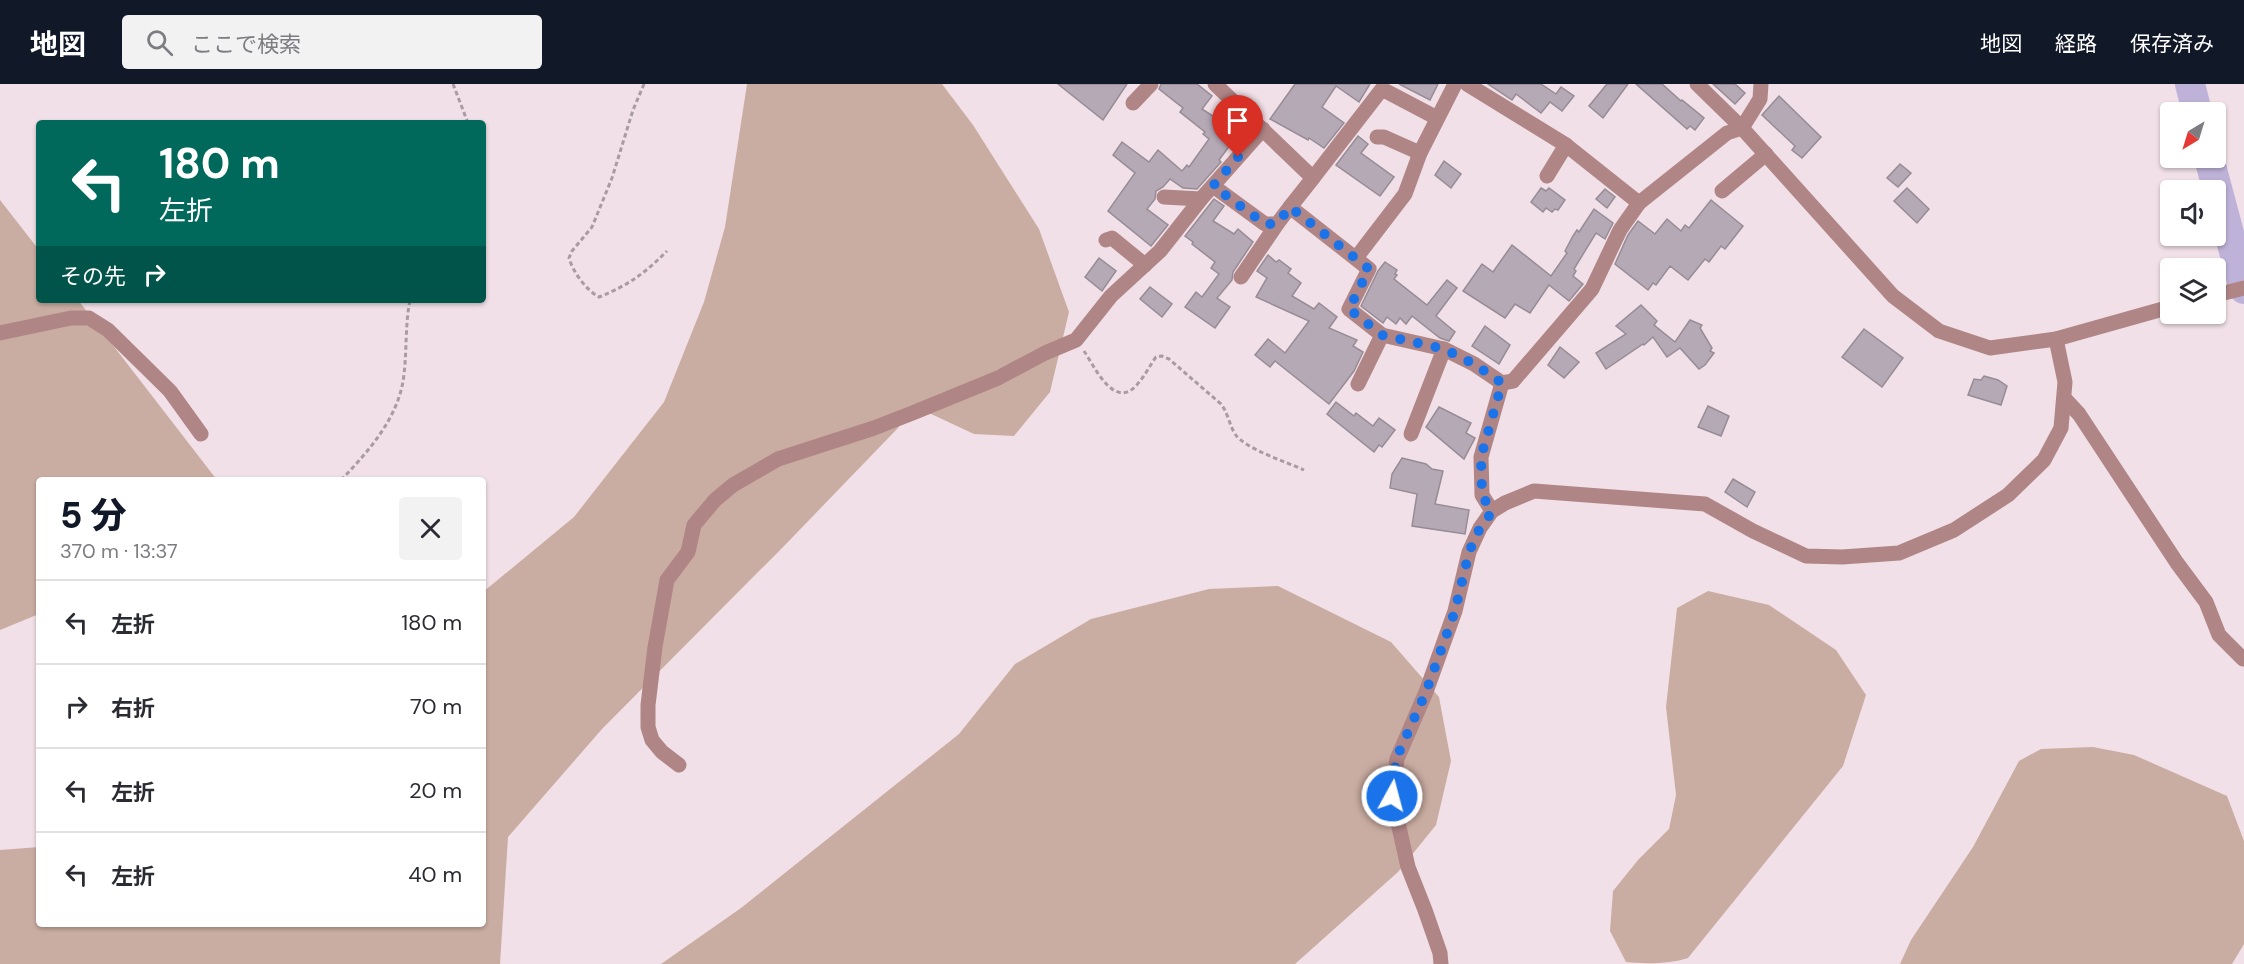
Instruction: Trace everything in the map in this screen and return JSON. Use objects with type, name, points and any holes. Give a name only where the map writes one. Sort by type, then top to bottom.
[{"type":"street","points":[[1133,103],[1151,84]]},
{"type":"street","points":[[1215,84],[1313,178]]},
{"type":"street","points":[[1356,258],[1405,194],[1420,153],[1455,84]]},
{"type":"street","points":[[1467,84],[1566,146],[1639,203]]},
{"type":"street","points":[[1697,84],[1743,128],[1893,296],[1939,330],[1990,348],[2056,339],[2160,310]]},
{"type":"street","points":[[1290,207],[1369,269],[1349,309],[1382,335],[1444,349],[1474,364],[1502,383],[1514,381],[1592,289],[1620,230],[1639,203],[1727,133],[1743,128],[1760,99],[1761,84]]},
{"type":"street","points":[[1241,277],[1277,224],[1379,88],[1437,118]]},
{"type":"street","points":[[679,765],[662,752],[652,740],[648,727],[648,705],[655,647],[667,580],[688,552],[694,525],[715,500],[733,485],[778,459],[874,428],[998,378],[1076,340],[1111,296],[1160,251],[1201,199],[1263,129]]},
{"type":"street","points":[[1377,137],[1384,137],[1420,153]]},
{"type":"street","points":[[1547,176],[1566,146]]},
{"type":"street","points":[[1722,191],[1766,154]]},
{"type":"street","points":[[1213,186],[1265,224],[1277,224]]},
{"type":"street","points":[[1164,197],[1201,199]]},
{"type":"street","points":[[1106,240],[1112,238],[1145,265]]},
{"type":"street","points":[[2226,292],[2244,288]]},
{"type":"street","points":[[0,333],[71,318],[89,318],[108,330],[170,391],[201,434]]},
{"type":"street","points":[[1358,384],[1382,335]]},
{"type":"street","points":[[1441,964],[1440,953],[1408,867],[1392,796],[1396,759],[1426,692],[1455,611],[1469,552],[1480,528],[1492,512],[1505,503],[1534,491],[1705,504],[1753,531],[1806,556],[1842,557],[1899,553],[1954,530],[2008,495],[2044,460],[2061,428],[2064,398],[2065,382],[2056,339]]},
{"type":"street","points":[[1411,434],[1444,349]]},
{"type":"street","points":[[1492,512],[1482,495],[1481,457],[1502,383]]},
{"type":"street","points":[[2064,398],[2079,414],[2177,563],[2206,602],[2219,635],[2243,660]]},
{"type":"path","points":[[453,84],[467,120]]},
{"type":"path","points":[[644,84],[633,110],[612,178],[592,227],[572,250],[569,258],[572,269],[593,294],[599,297],[623,288],[645,273],[667,251]]},
{"type":"path","points":[[343,477],[394,414],[404,374],[406,319],[409,303]]},
{"type":"path","points":[[1076,340],[1111,390],[1119,393],[1132,389],[1140,383],[1156,357],[1162,356],[1169,359],[1221,404],[1227,411],[1234,432],[1243,442],[1304,470]]},
{"type":"shaded area","points":[[747,84],[942,84],[973,125],[1039,229],[1069,312],[1050,392],[1014,436],[974,434],[914,406],[897,429],[786,544],[602,729],[508,837],[500,964],[0,964],[0,850],[36,847],[36,927],[486,927],[486,590],[574,517],[664,402],[704,302],[725,227]]},
{"type":"shaded area","points":[[0,200],[36,246],[36,303],[80,303],[215,477],[36,477],[36,615],[0,630]]},
{"type":"shaded area","points":[[1278,586],[1391,642],[1439,697],[1451,761],[1436,825],[1398,872],[1295,964],[661,964],[741,908],[959,734],[1015,664],[1091,619],[1209,589]]},
{"type":"shaded area","points":[[1708,591],[1769,605],[1836,650],[1866,695],[1843,766],[1688,958],[1657,963],[1626,962],[1610,931],[1613,891],[1638,860],[1669,829],[1676,795],[1666,707],[1677,608]]},
{"type":"shaded area","points":[[2093,747],[2134,755],[2227,796],[2244,841],[2244,944],[2232,964],[1900,964],[1911,940],[1973,847],[2019,761],[2041,749]]},
{"type":"building","points":[[1058,84],[1127,84],[1103,120]]},
{"type":"building","points":[[1161,84],[1197,84],[1212,96],[1202,109],[1239,133],[1219,160],[1221,162],[1197,189],[1183,188],[1170,179],[1156,191],[1155,199],[1147,209],[1168,225],[1151,246],[1108,211],[1135,173],[1113,155],[1122,142],[1149,162],[1158,150],[1182,171],[1187,165],[1189,167],[1209,139],[1203,134],[1205,132],[1180,112],[1183,108],[1159,89]]},
{"type":"building","points":[[1295,84],[1370,84],[1359,102],[1336,86],[1322,107],[1344,123],[1324,148],[1270,119]]},
{"type":"building","points":[[1399,84],[1438,84],[1430,100]]},
{"type":"building","points":[[1488,84],[1541,84],[1556,94],[1561,87],[1574,96],[1562,111],[1550,102],[1541,113],[1516,94],[1512,100]]},
{"type":"building","points":[[1607,84],[1628,84],[1603,118],[1589,106]]},
{"type":"building","points":[[1636,84],[1662,84],[1704,118],[1695,130],[1690,126],[1687,129]]},
{"type":"building","points":[[1713,84],[1735,84],[1745,93],[1735,104]]},
{"type":"building","points":[[1779,96],[1821,137],[1802,158],[1792,150],[1795,146],[1762,115]]},
{"type":"building","points":[[1358,136],[1368,144],[1361,153],[1394,177],[1380,196],[1336,165]]},
{"type":"building","points":[[1444,161],[1461,174],[1451,188],[1435,175]]},
{"type":"building","points":[[1900,164],[1911,173],[1898,187],[1887,178]]},
{"type":"building","points":[[1541,188],[1546,191],[1549,188],[1565,200],[1558,210],[1555,209],[1552,212],[1546,208],[1543,212],[1531,202]]},
{"type":"building","points":[[1907,188],[1929,209],[1917,223],[1894,201]]},
{"type":"building","points":[[1605,189],[1615,197],[1607,208],[1596,199]]},
{"type":"building","points":[[1214,199],[1224,206],[1213,221],[1234,234],[1238,229],[1253,242],[1233,272],[1232,280],[1217,298],[1230,307],[1215,328],[1185,307],[1196,292],[1202,297],[1219,274],[1211,268],[1215,262],[1185,236]]},
{"type":"building","points":[[1711,200],[1743,226],[1725,249],[1721,246],[1709,262],[1705,259],[1688,280],[1670,266],[1656,285],[1653,283],[1648,290],[1615,264],[1628,235],[1638,221],[1655,234],[1667,219],[1681,231],[1685,225],[1689,228]]},
{"type":"building","points":[[1594,209],[1613,223],[1605,239],[1596,233],[1574,269],[1576,271],[1573,276],[1583,284],[1569,301],[1549,285],[1530,313],[1515,304],[1505,318],[1463,291],[1482,264],[1493,272],[1512,245],[1551,276],[1567,253],[1565,251],[1573,236],[1577,230],[1579,232]]},
{"type":"building","points":[[1268,255],[1276,262],[1279,260],[1291,269],[1288,273],[1301,283],[1292,296],[1314,309],[1319,303],[1337,317],[1329,328],[1357,340],[1353,346],[1363,352],[1354,371],[1329,404],[1275,361],[1270,367],[1255,355],[1268,339],[1285,353],[1309,321],[1256,297],[1267,278],[1257,271]]},
{"type":"building","points":[[1099,258],[1116,271],[1102,291],[1085,277]]},
{"type":"building","points":[[1385,262],[1397,270],[1394,279],[1427,305],[1447,280],[1457,288],[1436,316],[1455,332],[1449,341],[1440,338],[1412,316],[1406,324],[1400,318],[1396,324],[1387,317],[1383,323],[1361,306],[1378,271]]},
{"type":"building","points":[[1150,287],[1172,304],[1162,317],[1140,299]]},
{"type":"building","points":[[1641,305],[1657,321],[1654,325],[1675,342],[1690,320],[1702,325],[1700,328],[1712,348],[1710,351],[1714,353],[1705,365],[1699,369],[1680,348],[1667,357],[1653,337],[1606,369],[1596,353],[1626,334],[1616,326]]},
{"type":"building","points":[[1485,326],[1510,345],[1499,364],[1472,346]]},
{"type":"building","points":[[1864,329],[1903,358],[1882,387],[1842,357]]},
{"type":"building","points":[[1560,347],[1579,362],[1564,378],[1548,365]]},
{"type":"building","points":[[1984,376],[1998,380],[2007,386],[2001,405],[1968,395],[1974,379],[1981,380]]},
{"type":"building","points":[[1336,402],[1354,416],[1356,413],[1373,426],[1379,418],[1395,430],[1382,447],[1379,445],[1374,452],[1327,414]]},
{"type":"building","points":[[1708,406],[1729,416],[1721,436],[1698,427]]},
{"type":"building","points":[[1439,407],[1471,423],[1466,433],[1475,438],[1464,459],[1426,427]]},
{"type":"building","points":[[1402,458],[1443,471],[1435,504],[1469,510],[1465,534],[1412,526],[1417,494],[1390,488],[1392,474]]},
{"type":"building","points":[[1733,479],[1755,492],[1747,507],[1725,492]]},
{"type":"waterway","points":[[2190,84],[2194,102]]},
{"type":"waterway","points":[[2212,168],[2244,289]]},
{"type":"route","points":[[1238,157],[1213,186],[1265,224],[1277,224],[1290,207],[1369,269],[1349,309],[1382,335],[1444,349],[1474,364],[1502,383],[1481,457],[1482,495],[1492,512],[1480,528],[1469,552],[1455,611],[1426,692],[1396,759],[1392,796]]}]
